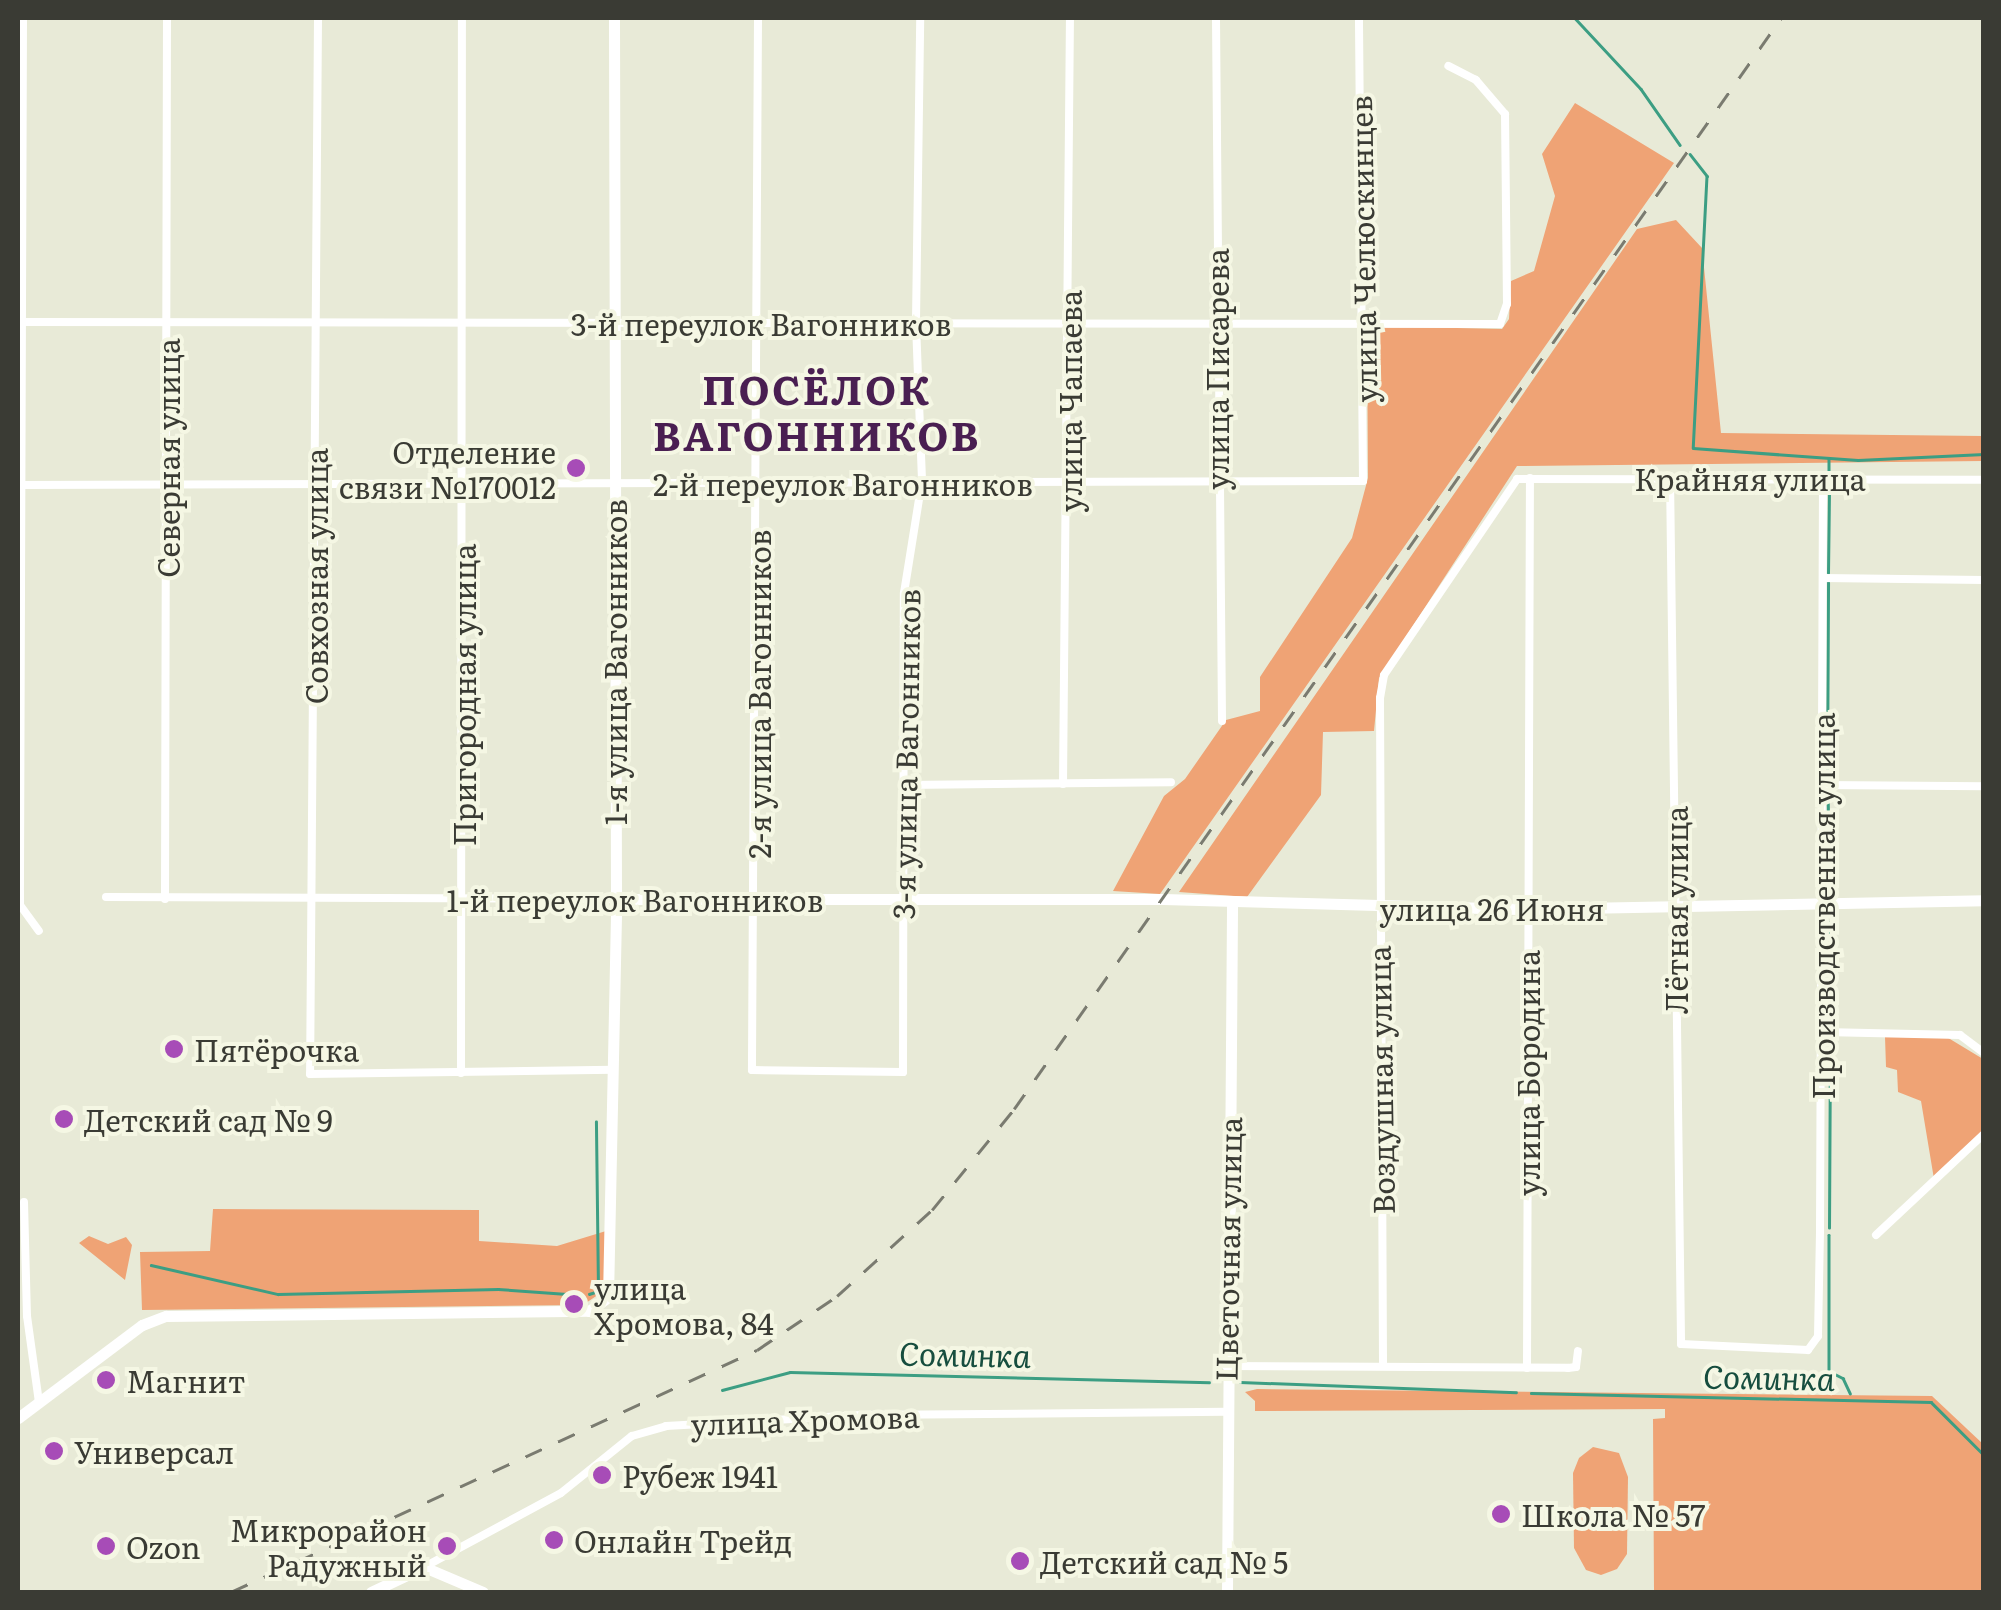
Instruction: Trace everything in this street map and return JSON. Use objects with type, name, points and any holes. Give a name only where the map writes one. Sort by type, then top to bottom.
[{"type":"main road","name":"1-я улица Вагонников","points":[[40,1402],[142,1325],[166,1316],[589,1311],[602,1305],[609,1291],[616,900],[614,18]]},
{"type":"main road","name":"1-й переулок Вагонников","points":[[616,900],[1163,900]]},
{"type":"main road","name":"улица 26 Июня","points":[[1163,900],[1232,906],[1528,910],[1984,900]]},
{"type":"main road","name":"Цветочная улица","points":[[1226,1592],[1232,906]]},
{"type":"main road","points":[[18,1418],[40,1402]]},
{"type":"main road","points":[[370,1592],[424,1567],[484,1592]]},
{"type":"street","points":[[22,18],[24,485],[19,905],[39,931]]},
{"type":"street","name":"Северная улица","points":[[165,899],[167,18]]},
{"type":"street","name":"Совхозная улица","points":[[318,18],[310,1074],[461,1073]]},
{"type":"street","name":"Пригородная улица","points":[[461,1073],[462,18]]},
{"type":"street","name":"2-я улица Вагонников","points":[[752,1070],[757,900],[758,18]]},
{"type":"street","name":"3-я улица Вагонников","points":[[752,1070],[903,1072],[904,594],[922,480],[916,322],[920,18]]},
{"type":"street","name":"улица Чапаева","points":[[1063,784],[1069,483],[1070,18]]},
{"type":"street","name":"улица Писарева","points":[[1216,18],[1222,721]]},
{"type":"street","name":"улица Челюскинцев","points":[[1358,18],[1363,481]]},
{"type":"street","name":"3-й переулок Вагонников","points":[[23,322],[760,325],[1070,320],[1500,324],[1507,304],[1505,114],[1476,80],[1448,66]]},
{"type":"street","name":"Лётная улица","points":[[1670,476],[1676,1293],[1682,1344],[1808,1350],[1818,1336]]},
{"type":"street","name":"Крайняя улица","points":[[1518,479],[1822,476],[1984,480]]},
{"type":"street","name":"Производственная улица","points":[[1818,1336],[1823,1032],[1822,476]]},
{"type":"street","name":"улица Бородина","points":[[1527,1368],[1530,478]]},
{"type":"street","name":"Воздушная улица","points":[[1383,1363],[1379,908],[1384,675],[1518,479]]},
{"type":"street","name":"2-й переулок Вагонников","points":[[24,485],[1363,481]]},
{"type":"street","points":[[1823,578],[1984,580]]},
{"type":"street","points":[[905,785],[1171,782]]},
{"type":"street","points":[[1822,784],[1984,786]]},
{"type":"street","name":"1-й переулок Вагонников","points":[[106,897],[314,902],[616,900]]},
{"type":"street","points":[[1823,1032],[1960,1035],[1984,1054]]},
{"type":"street","points":[[461,1073],[614,1070]]},
{"type":"street","points":[[1876,1235],[1984,1134]]},
{"type":"street","points":[[24,1202],[22,1316],[40,1402]]},
{"type":"street","points":[[1226,1366],[1383,1363],[1576,1367],[1578,1351]]},
{"type":"street","name":"улица Хромова","points":[[424,1567],[561,1492],[632,1436],[666,1426],[861,1415],[1226,1412]]},
{"type":"shaded area","points":[[1575,103],[1674,163],[1160,894],[1113,891],[1164,796],[1185,779],[1226,720],[1260,711],[1260,677],[1352,538],[1368,478],[1367,326],[1502,329],[1509,319],[1511,281],[1534,271],[1555,196],[1542,154]]},
{"type":"shaded area","points":[[1676,220],[1702,248],[1721,433],[1983,436],[1983,461],[1517,466],[1379,678],[1374,731],[1323,732],[1321,795],[1247,897],[1179,892],[1637,229]]},
{"type":"shaded area","points":[[1945,1036],[1983,1059],[1983,1130],[1934,1179],[1921,1101],[1898,1092],[1897,1070],[1886,1067],[1885,1037]]},
{"type":"shaded area","points":[[213,1209],[479,1210],[479,1241],[557,1246],[606,1231],[605,1290],[583,1305],[142,1310],[140,1252],[210,1251]]},
{"type":"shaded area","points":[[89,1236],[108,1244],[126,1237],[132,1245],[125,1280],[79,1243]]},
{"type":"shaded area","points":[[1257,1389],[1932,1396],[1983,1444],[1983,1592],[1654,1592],[1653,1419],[1665,1418],[1665,1409],[1255,1411],[1255,1401],[1245,1392]]},
{"type":"shaded area","points":[[1593,1447],[1619,1453],[1628,1477],[1627,1554],[1617,1569],[1601,1575],[1586,1570],[1574,1548],[1573,1473],[1579,1458]]},
{"type":"waterway","points":[[1575,18],[1641,89],[1680,145]]},
{"type":"waterway","points":[[1690,154],[1707,176],[1693,448],[1858,460],[1984,454]]},
{"type":"waterway","points":[[1829,459],[1829,471]]},
{"type":"waterway","points":[[1828,573],[1829,487]]},
{"type":"waterway","points":[[1827,782],[1828,583]]},
{"type":"waterway","points":[[1828,790],[1830,890]]},
{"type":"waterway","points":[[1830,923],[1830,1028]]},
{"type":"waterway","points":[[1829,1228],[1830,1037]]},
{"type":"waterway","points":[[589,1294],[598,1291],[596,1122]]},
{"type":"waterway","points":[[1829,1235],[1829,1371],[1843,1378],[1850,1393]]},
{"type":"waterway","points":[[151,1265],[278,1294],[498,1289],[581,1295]]},
{"type":"waterway","name":"Соминка","points":[[722,1390],[790,1372],[1209,1382]]},
{"type":"waterway","name":"Соминка","points":[[1240,1382],[1516,1392]]},
{"type":"waterway","name":"Соминка","points":[[1531,1393],[1931,1402],[1984,1455]]},
{"type":"railway","points":[[231,1592],[757,1350],[837,1296],[932,1210],[1014,1109],[1781,18]]},
{"type":"place","name":"Отделение связи №170012","points":[[576,468]]},
{"type":"place","name":"Пятёрочка","points":[[174,1049]]},
{"type":"place","name":"Детский сад № 9","points":[[64,1119]]},
{"type":"place","name":"улица Хромова, 84","points":[[574,1304]]},
{"type":"place","name":"Магнит","points":[[106,1380]]},
{"type":"place","name":"Универсал","points":[[54,1451]]},
{"type":"place","name":"Рубеж 1941","points":[[602,1475]]},
{"type":"place","name":"Школа № 57","points":[[1501,1514]]},
{"type":"place","name":"Онлайн Трейд","points":[[554,1540]]},
{"type":"place","name":"Ozon","points":[[106,1546]]},
{"type":"place","name":"Микрорайон Радужный","points":[[447,1546]]},
{"type":"place","name":"Детский сад № 5","points":[[1020,1561]]},
{"type":"district","name":"ПОСЁЛОК ВАГОННИКОВ","points":[[817,411]]}]
